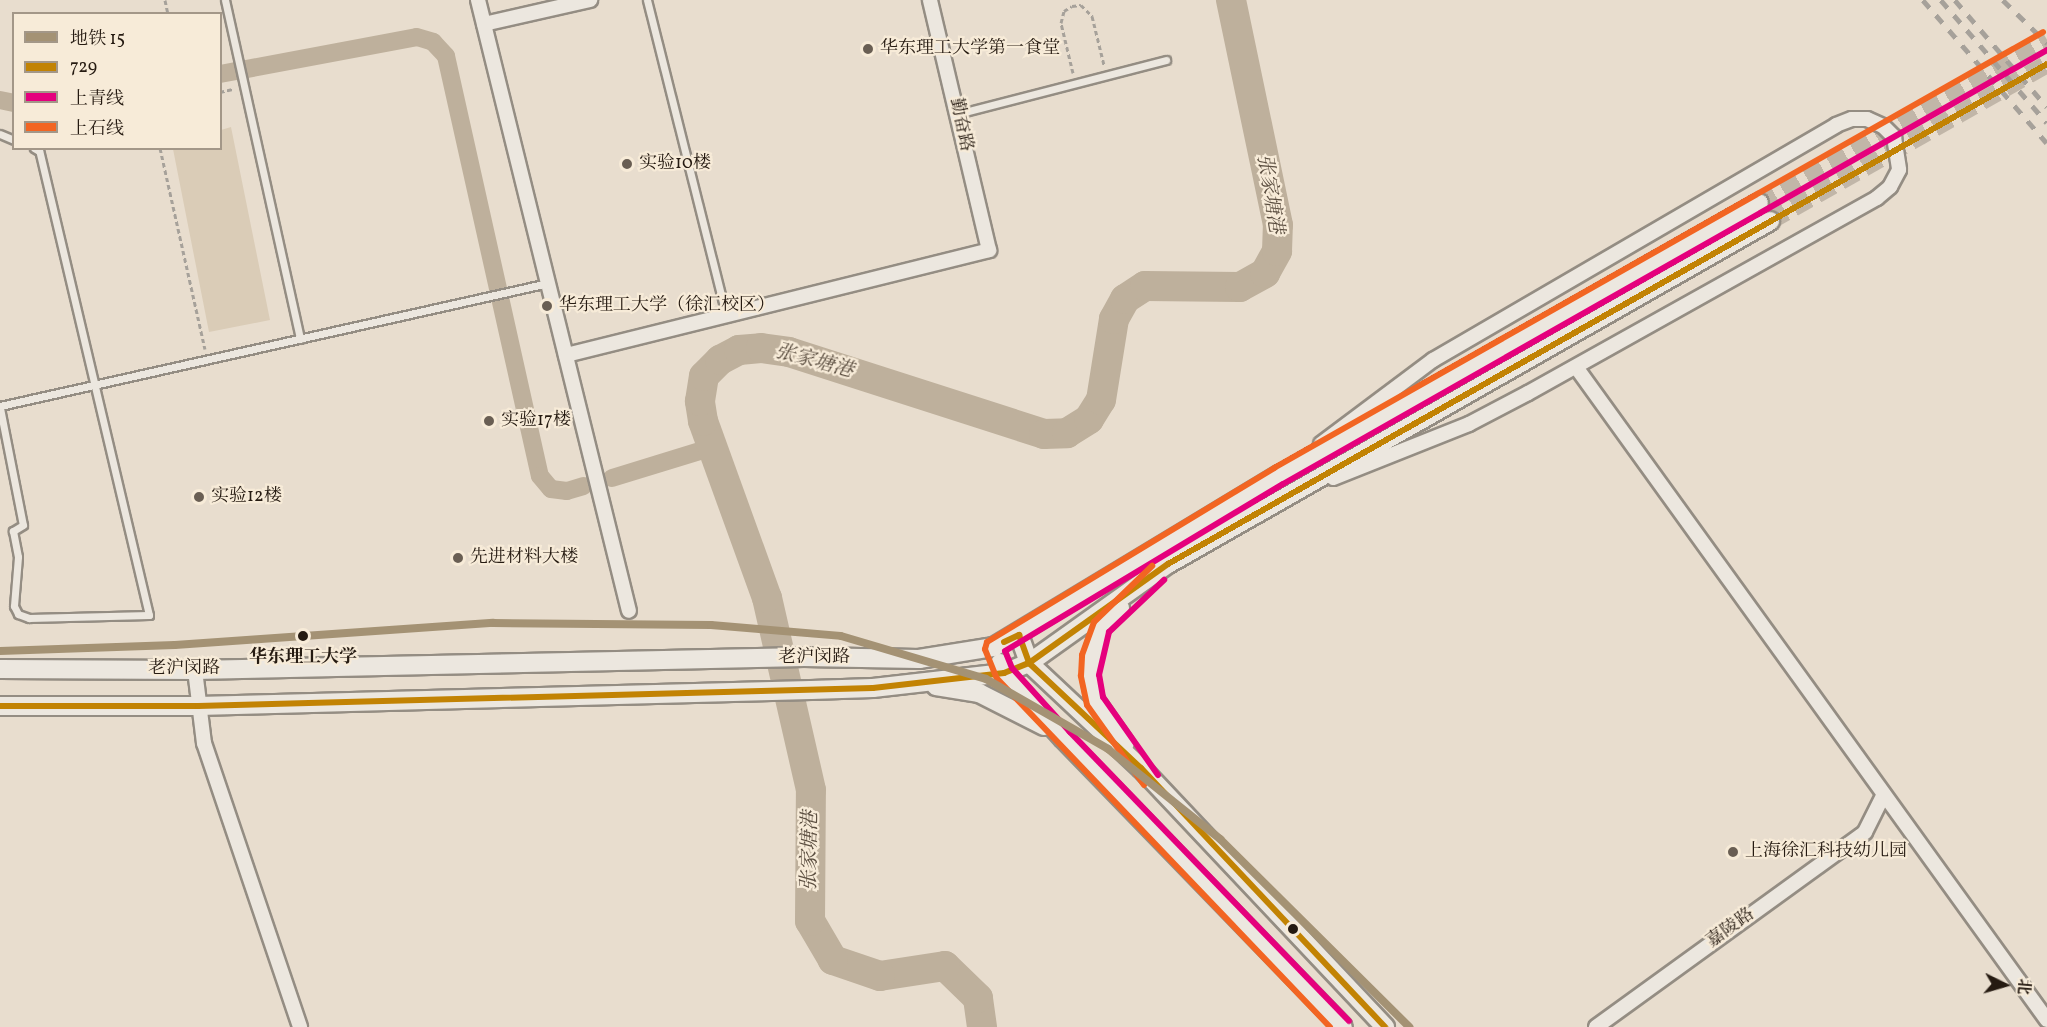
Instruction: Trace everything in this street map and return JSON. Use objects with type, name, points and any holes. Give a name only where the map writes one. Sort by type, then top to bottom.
[{"type":"main road","name":"老沪闵路","points":[[0,669],[195,670],[804,657],[920,659],[994,647],[1019,635],[1278,476],[1759,203]]},
{"type":"main road","name":"老沪闵路","points":[[0,706],[198,706],[811,690],[920,683],[1004,673],[1029,663],[1168,564],[1770,221]]},
{"type":"main road","points":[[1140,768],[1095,701],[1090,676],[1091,657],[1101,627],[1168,564]]},
{"type":"main road","points":[[1019,635],[1029,663],[1140,768],[1385,1027]]},
{"type":"main road","points":[[994,647],[1004,673],[1063,738],[1343,1027]]},
{"type":"main road","points":[[920,683],[979,693],[1025,713],[1063,738]]},
{"type":"street","points":[[478,0],[630,611]]},
{"type":"street","points":[[484,24],[590,0]]},
{"type":"street","name":"勤奋路","points":[[726,315],[989,250],[930,0]]},
{"type":"street","points":[[1278,476],[1433,360],[1836,125],[1852,119],[1867,119],[1883,126],[1894,137],[1899,170],[1890,186],[1876,198],[1576,367],[1469,424],[1289,495]]},
{"type":"street","points":[[566,355],[726,315]]},
{"type":"street","points":[[1576,367],[2047,1020]]},
{"type":"street","points":[[195,670],[204,743],[300,1027]]},
{"type":"street","name":"嘉陵路","points":[[1596,1027],[1866,832],[1884,794]]},
{"type":"lane","points":[[225,0],[242,87],[300,339]]},
{"type":"lane","points":[[647,0],[726,315]]},
{"type":"lane","points":[[957,114],[1166,60]]},
{"type":"lane","points":[[37,150],[39,151],[95,385],[149,615],[29,618],[18,615],[14,606],[18,557],[13,531],[23,525],[0,407],[95,385],[548,283]]},
{"type":"path","points":[[1076,84],[1061,23],[1064,11],[1072,6],[1081,5],[1092,16],[1107,75]]},
{"type":"path","points":[[160,150],[208,360]]},
{"type":"shaded area","points":[[231,127],[270,320],[209,332],[173,150],[222,150],[222,130]]},
{"type":"waterway","name":"张家塘港","points":[[982,1027],[978,998],[945,966],[880,976],[833,960],[810,921],[811,790],[767,598],[703,421],[700,401],[704,376],[720,360],[739,350],[761,348],[789,352],[1044,434],[1067,433],[1089,419],[1101,400],[1114,319],[1125,299],[1145,286],[1240,287],[1265,273],[1277,251],[1278,225],[1231,0]]},
{"type":"waterway","points":[[222,74],[417,37],[433,42],[446,56],[540,476],[551,489],[567,491],[583,486]]},
{"type":"waterway","points":[[0,100],[12,103]]},
{"type":"waterway","points":[[612,478],[713,447]]},
{"type":"tunnel","points":[[1759,203],[2047,40]]},
{"type":"tunnel","points":[[1770,221],[2047,64]]},
{"type":"railway","points":[[1923,0],[2047,143]]},
{"type":"railway","points":[[1941,0],[2047,123]]},
{"type":"railway","points":[[1955,0],[2047,107]]},
{"type":"railway","points":[[2003,0],[2047,43]]},
{"type":"metro line","name":"15","points":[[0,651],[175,645],[493,623],[711,625],[841,636],[986,679],[1108,749],[1220,839],[1409,1027]]},
{"type":"transit line","name":"上石线","points":[[1330,1027],[997,679],[985,649],[987,642],[1274,468],[2043,32]]},
{"type":"transit line","name":"上青线","points":[[1349,1021],[1070,732],[1012,668],[1005,651],[1283,484],[2047,50]]},
{"type":"transit line","name":"729","points":[[0,706],[198,706],[873,688],[1004,673],[1029,663],[1168,564],[2047,64]]},
{"type":"transit line","name":"上石线","points":[[1144,785],[1087,705],[1081,676],[1082,655],[1094,622],[1152,566]]},
{"type":"transit line","name":"上青线","points":[[1158,775],[1103,697],[1099,675],[1109,632],[1164,580]]},
{"type":"transit line","name":"729","points":[[1004,642],[1019,635],[1029,663],[1141,768],[1385,1027]]},
{"type":"place","name":"华东理工大学第一食堂","points":[[868,49]]},
{"type":"place","name":"实验10楼","points":[[627,164]]},
{"type":"place","name":"华东理工大学（徐汇校区）","points":[[547,306]]},
{"type":"place","name":"实验17楼","points":[[489,421]]},
{"type":"place","name":"实验12楼","points":[[199,497]]},
{"type":"place","name":"先进材料大楼","points":[[458,558]]},
{"type":"place","name":"华东理工大学","points":[[303,636]]},
{"type":"place","name":"上海徐汇科技幼儿园","points":[[1733,852]]}]
